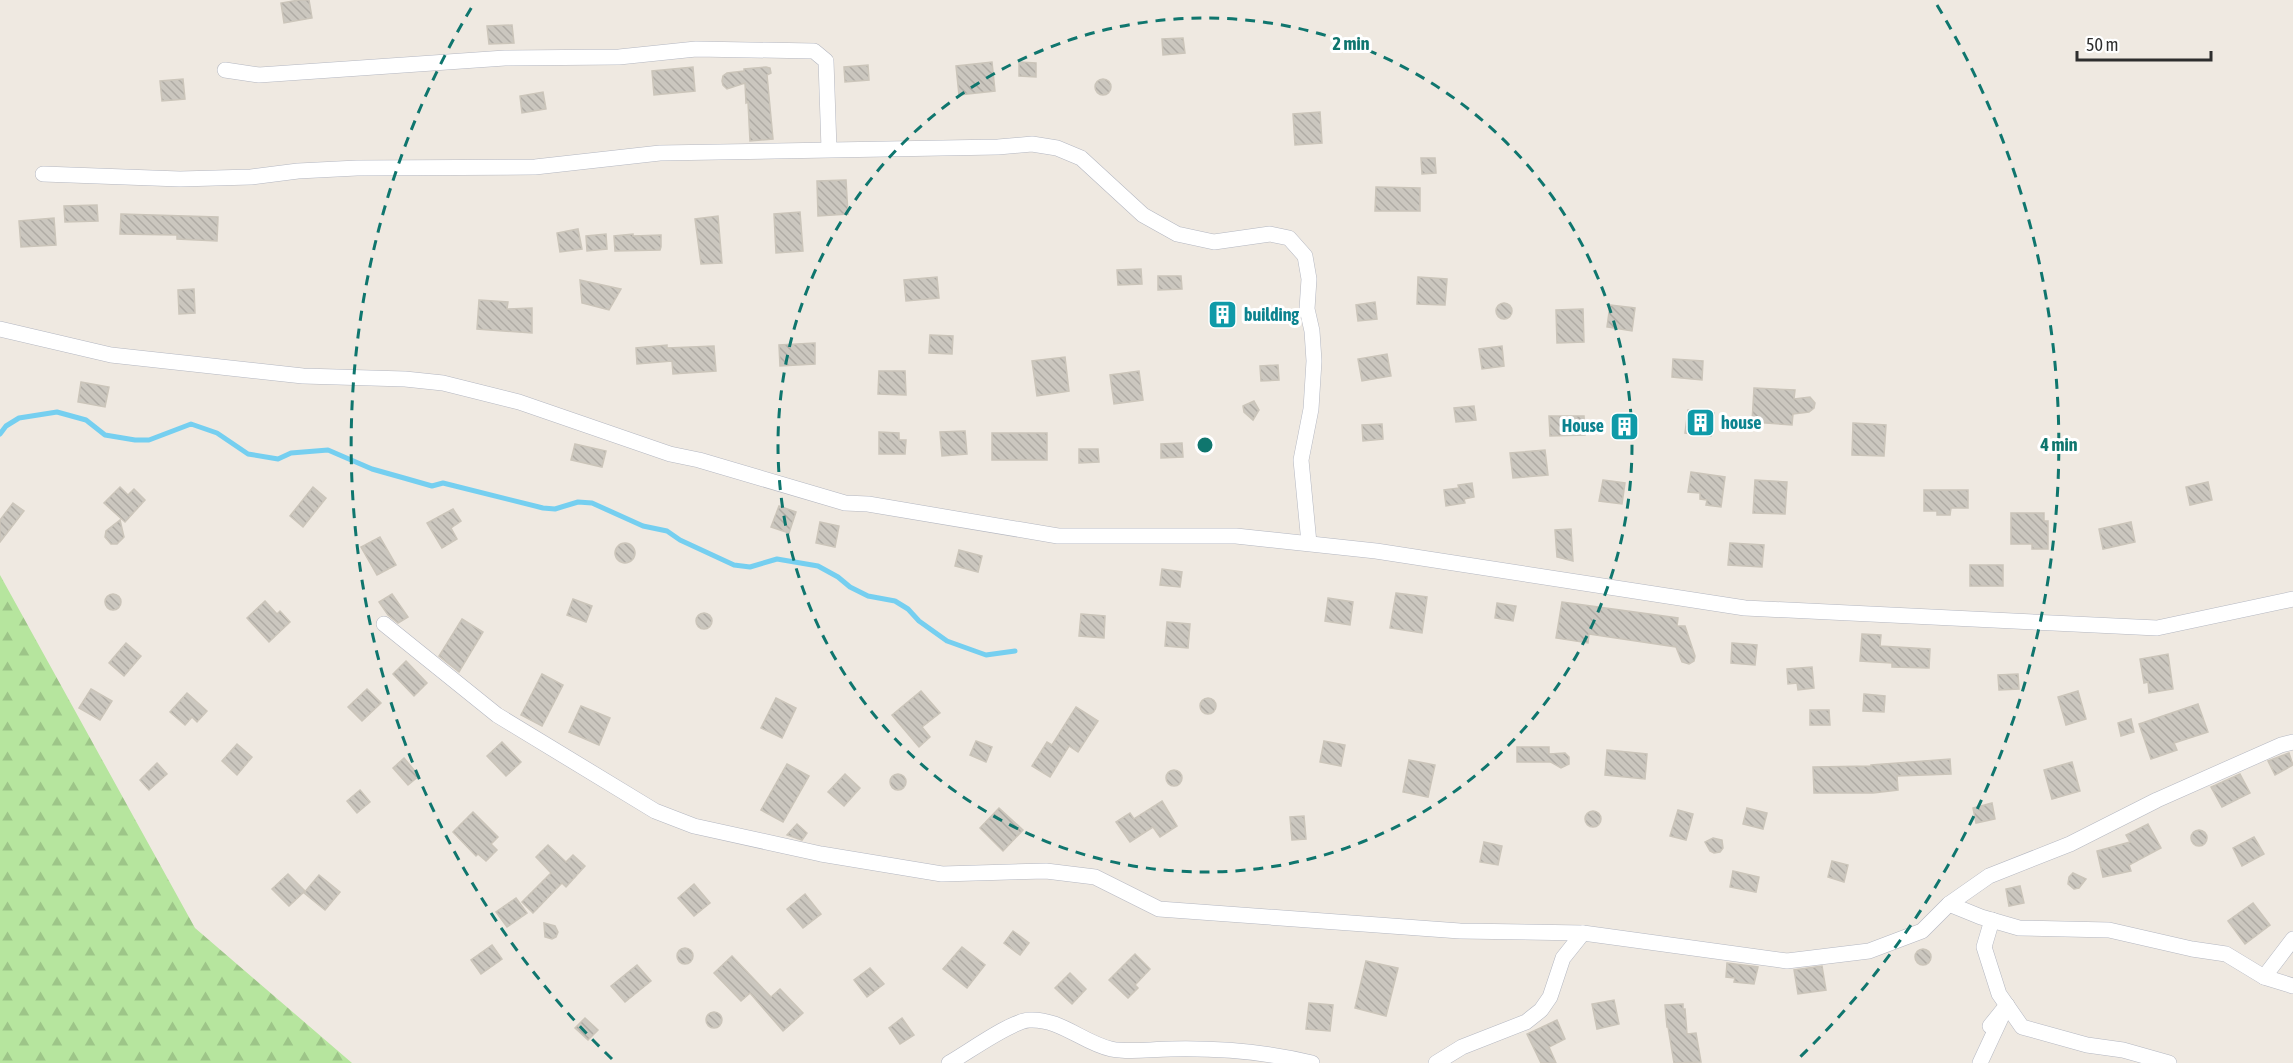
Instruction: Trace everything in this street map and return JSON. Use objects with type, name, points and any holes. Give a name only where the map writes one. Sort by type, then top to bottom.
[{"type":"street","points":[[225,70],[259,75],[505,58],[619,57],[696,49],[814,51],[826,61],[829,149]]},
{"type":"street","points":[[43,174],[180,179],[251,177],[298,171],[357,168],[536,167],[660,153],[998,147],[1032,144],[1057,148],[1081,158],[1143,215],[1177,234],[1214,242],[1269,234],[1289,238],[1305,256],[1309,279],[1307,309],[1312,331],[1314,361],[1311,409],[1302,460],[1309,543]]},
{"type":"street","points":[[0,329],[111,355],[303,376],[405,379],[443,383],[519,402],[670,454],[699,460],[845,503],[868,504],[1058,536],[1236,536],[1309,543],[1376,551],[1745,608],[2157,628],[2293,599]]},
{"type":"street","points":[[384,624],[497,715],[655,811],[694,826],[821,854],[942,874],[1046,871],[1095,877],[1159,909],[1460,931],[1583,933],[1787,961],[1869,951],[1922,931],[1949,904],[1989,876],[2070,844],[2157,800],[2293,742]]},
{"type":"street","points":[[1949,904],[2019,928],[2109,930],[2192,949],[2226,954],[2264,977],[2293,986]]},
{"type":"street","points":[[1992,920],[1984,947],[1996,986],[2022,1027],[2087,1045],[2123,1050],[2169,1063]]},
{"type":"street","points":[[1436,1063],[1462,1047],[1526,1022],[1541,1010],[1550,998],[1563,958],[1583,933]]},
{"type":"street","points":[[2264,977],[2293,939]]},
{"type":"street","points":[[1990,1026],[2007,1005]]},
{"type":"street","points":[[1980,1063],[2007,1005]]},
{"type":"street","points":[[949,1063],[1015,1024],[1029,1020],[1064,1027],[1099,1046],[1113,1049],[1234,1052],[1312,1063]]},
{"type":"green space","points":[[0,575],[195,928],[352,1063],[0,1063]]},
{"type":"building","points":[[309,0],[312,18],[284,23],[281,3]]},
{"type":"building","points":[[512,25],[514,43],[489,44],[487,26]]},
{"type":"building","points":[[1183,38],[1185,53],[1163,55],[1162,39]]},
{"type":"building","points":[[992,62],[995,91],[959,95],[956,66]]},
{"type":"building","points":[[1019,62],[1036,63],[1036,77],[1019,76]]},
{"type":"building","points":[[868,65],[869,80],[845,82],[844,67]]},
{"type":"building","points":[[693,67],[695,91],[654,95],[652,71]]},
{"type":"building","points":[[770,68],[771,73],[767,75],[773,139],[750,141],[745,83],[727,89],[723,85],[723,76],[727,73],[744,71],[744,69]]},
{"type":"building","points":[[183,79],[185,99],[162,101],[160,81]]},
{"type":"building","points":[[1103,79],[1111,87],[1103,95],[1095,87]]},
{"type":"building","points":[[543,92],[546,109],[522,113],[520,96]]},
{"type":"building","points":[[1320,112],[1322,143],[1295,145],[1293,114]]},
{"type":"building","points":[[1421,158],[1435,158],[1436,173],[1422,174]]},
{"type":"building","points":[[846,180],[848,214],[818,216],[817,181]]},
{"type":"building","points":[[1376,187],[1420,188],[1420,211],[1375,211]]},
{"type":"building","points":[[97,205],[98,221],[65,222],[64,206]]},
{"type":"building","points":[[800,212],[803,251],[776,253],[774,214]]},
{"type":"building","points":[[121,214],[218,217],[217,241],[177,239],[177,235],[120,234]]},
{"type":"building","points":[[718,216],[722,263],[701,264],[695,219]]},
{"type":"building","points":[[54,218],[56,245],[21,247],[19,221]]},
{"type":"building","points":[[578,229],[582,249],[560,252],[557,233]]},
{"type":"building","points":[[606,234],[607,249],[587,251],[586,236]]},
{"type":"building","points":[[633,234],[633,236],[661,235],[660,250],[615,251],[614,236]]},
{"type":"building","points":[[1141,269],[1142,284],[1118,285],[1117,270]]},
{"type":"building","points":[[1158,276],[1181,276],[1182,289],[1158,290]]},
{"type":"building","points":[[937,277],[939,298],[906,301],[904,280]]},
{"type":"building","points":[[1418,277],[1447,279],[1445,305],[1417,304]]},
{"type":"building","points":[[580,280],[621,289],[609,310],[582,303]]},
{"type":"building","points":[[194,289],[195,313],[179,314],[178,290]]},
{"type":"building","points":[[479,300],[508,302],[507,309],[532,308],[532,333],[477,329]]},
{"type":"building","points":[[1375,302],[1377,319],[1358,321],[1356,305]]},
{"type":"building","points":[[1504,303],[1512,311],[1504,319],[1496,311]]},
{"type":"building","name":"building","points":[[1212,305],[1234,305],[1234,324],[1213,326]]},
{"type":"building","points":[[1610,305],[1635,308],[1632,331],[1607,327]]},
{"type":"building","points":[[1583,309],[1584,342],[1557,343],[1556,310]]},
{"type":"building","points":[[930,335],[953,336],[952,354],[929,353]]},
{"type":"building","points":[[815,343],[815,364],[780,366],[779,345]]},
{"type":"building","points":[[667,345],[667,348],[714,346],[716,371],[673,374],[672,361],[637,364],[636,348]]},
{"type":"building","points":[[1502,346],[1504,366],[1482,369],[1479,349]]},
{"type":"building","points":[[1387,354],[1391,376],[1362,381],[1358,359]]},
{"type":"building","points":[[1065,357],[1069,391],[1037,396],[1032,361]]},
{"type":"building","points":[[1673,359],[1703,361],[1702,380],[1672,377]]},
{"type":"building","points":[[1278,365],[1279,380],[1261,381],[1260,366]]},
{"type":"building","points":[[879,371],[905,371],[906,395],[878,394]]},
{"type":"building","points":[[1139,371],[1143,400],[1114,404],[1110,375]]},
{"type":"building","points":[[81,382],[109,387],[105,407],[78,402]]},
{"type":"building","points":[[1754,388],[1795,390],[1794,399],[1810,397],[1815,403],[1814,408],[1809,412],[1793,414],[1792,425],[1752,422]]},
{"type":"building","points":[[1254,401],[1259,410],[1253,420],[1244,412],[1243,406]]},
{"type":"building","points":[[1474,406],[1476,420],[1456,422],[1454,408]]},
{"type":"building","name":"house","points":[[1688,410],[1714,413],[1711,436],[1685,433]]},
{"type":"building","name":"House","points":[[1615,415],[1638,419],[1635,437],[1612,433]]},
{"type":"building","points":[[1549,416],[1584,416],[1585,435],[1550,436]]},
{"type":"building","points":[[1853,423],[1886,425],[1884,456],[1852,455]]},
{"type":"building","points":[[1382,424],[1383,439],[1363,441],[1362,425]]},
{"type":"building","points":[[965,431],[967,454],[942,456],[940,432]]},
{"type":"building","points":[[879,432],[899,433],[899,440],[906,440],[905,454],[879,454]]},
{"type":"building","points":[[992,433],[1047,433],[1047,460],[992,460]]},
{"type":"building","points":[[1182,443],[1183,457],[1161,458],[1161,444]]},
{"type":"building","points":[[575,444],[606,451],[602,467],[571,460]]},
{"type":"building","points":[[1079,449],[1098,449],[1099,462],[1079,463]]},
{"type":"building","points":[[1545,450],[1548,475],[1513,478],[1510,453]]},
{"type":"building","points":[[1691,472],[1725,477],[1721,507],[1706,505],[1707,500],[1700,499],[1700,493],[1688,492]]},
{"type":"building","points":[[1603,480],[1625,483],[1622,504],[1599,501]]},
{"type":"building","points":[[1755,480],[1787,482],[1785,514],[1753,513]]},
{"type":"building","points":[[2208,482],[2212,500],[2190,505],[2186,487]]},
{"type":"building","points":[[1472,483],[1474,497],[1464,499],[1465,503],[1446,506],[1444,490]]},
{"type":"building","points":[[120,487],[128,495],[134,489],[145,500],[125,522],[104,503]]},
{"type":"building","points":[[313,487],[326,498],[303,527],[290,516]]},
{"type":"building","points":[[1924,490],[1968,490],[1968,508],[1951,508],[1950,515],[1937,515],[1937,511],[1924,511]]},
{"type":"building","points":[[13,503],[24,511],[0,542],[0,520]]},
{"type":"building","points":[[779,506],[796,512],[789,533],[771,527]]},
{"type":"building","points":[[453,509],[461,521],[451,528],[457,539],[442,548],[427,523]]},
{"type":"building","points":[[2011,513],[2044,513],[2044,521],[2048,521],[2048,549],[2032,549],[2032,544],[2011,544]]},
{"type":"building","points":[[120,520],[124,537],[117,544],[111,544],[105,537],[106,531]]},
{"type":"building","points":[[820,522],[839,526],[835,547],[816,543]]},
{"type":"building","points":[[2131,522],[2135,542],[2103,549],[2099,529]]},
{"type":"building","points":[[1571,529],[1573,561],[1557,557],[1555,530]]},
{"type":"building","points":[[380,537],[396,565],[377,575],[361,547]]},
{"type":"building","points":[[625,543],[632,546],[635,553],[632,560],[625,563],[618,560],[615,553],[618,546]]},
{"type":"building","points":[[1730,543],[1764,545],[1762,567],[1728,565]]},
{"type":"building","points":[[959,550],[982,556],[978,572],[955,566]]},
{"type":"building","points":[[1970,565],[2003,565],[2003,586],[1970,586]]},
{"type":"building","points":[[1162,569],[1182,572],[1180,587],[1160,585]]},
{"type":"building","points":[[1396,593],[1427,597],[1422,633],[1390,628]]},
{"type":"building","points":[[113,594],[121,602],[113,610],[105,602]]},
{"type":"building","points":[[392,594],[408,617],[398,623],[388,615],[379,602]]},
{"type":"building","points":[[1328,598],[1353,602],[1350,625],[1325,621]]},
{"type":"building","points":[[573,599],[592,606],[586,622],[567,615]]},
{"type":"building","points":[[265,601],[277,614],[280,611],[290,622],[269,642],[247,618]]},
{"type":"building","points":[[1562,602],[1678,618],[1677,626],[1685,626],[1695,656],[1694,661],[1689,664],[1682,662],[1676,647],[1589,634],[1588,643],[1556,638]]},
{"type":"building","points":[[1497,603],[1516,606],[1513,621],[1495,618]]},
{"type":"building","points":[[704,613],[712,621],[704,629],[696,621]]},
{"type":"building","points":[[1081,614],[1105,616],[1104,638],[1079,636]]},
{"type":"building","points":[[462,619],[483,632],[459,672],[439,656]]},
{"type":"building","points":[[1167,622],[1190,624],[1188,648],[1165,646]]},
{"type":"building","points":[[1862,634],[1881,635],[1880,646],[1930,649],[1929,668],[1892,667],[1892,663],[1860,661]]},
{"type":"building","points":[[126,643],[141,656],[124,676],[109,663]]},
{"type":"building","points":[[1732,643],[1757,645],[1755,665],[1731,663]]},
{"type":"building","points":[[2168,654],[2173,689],[2149,693],[2148,682],[2144,683],[2140,659]]},
{"type":"building","points":[[406,661],[427,683],[414,696],[393,674]]},
{"type":"building","points":[[1812,667],[1814,688],[1798,690],[1797,683],[1788,684],[1787,669]]},
{"type":"building","points":[[542,674],[563,685],[542,726],[521,715]]},
{"type":"building","points":[[2018,674],[2019,689],[1999,690],[1998,675]]},
{"type":"building","points":[[91,689],[112,701],[100,720],[79,708]]},
{"type":"building","points":[[367,689],[381,703],[362,721],[348,707]]},
{"type":"building","points":[[921,691],[940,713],[922,727],[930,737],[919,747],[892,715]]},
{"type":"building","points":[[2078,691],[2086,719],[2066,725],[2058,697]]},
{"type":"building","points":[[187,693],[207,711],[197,722],[192,717],[185,725],[170,712]]},
{"type":"building","points":[[1864,694],[1885,696],[1884,712],[1863,711]]},
{"type":"building","points":[[776,698],[796,708],[782,738],[761,728]]},
{"type":"building","points":[[1208,698],[1216,706],[1208,714],[1200,706]]},
{"type":"building","points":[[2198,704],[2208,732],[2174,743],[2177,750],[2151,759],[2139,724]]},
{"type":"building","points":[[581,706],[610,718],[599,745],[569,732]]},
{"type":"building","points":[[1076,707],[1098,721],[1078,752],[1069,746],[1050,777],[1032,766],[1047,742],[1052,745]]},
{"type":"building","points":[[1810,710],[1829,710],[1830,725],[1810,725]]},
{"type":"building","points":[[2131,719],[2134,732],[2121,736],[2118,723]]},
{"type":"building","points":[[976,741],[992,747],[986,762],[970,755]]},
{"type":"building","points":[[1324,741],[1345,745],[1341,766],[1320,762]]},
{"type":"building","points":[[502,742],[521,762],[506,776],[487,756]]},
{"type":"building","points":[[237,744],[252,757],[237,775],[222,761]]},
{"type":"building","points":[[1517,747],[1549,747],[1549,754],[1565,753],[1569,757],[1569,764],[1561,768],[1549,761],[1517,762]]},
{"type":"building","points":[[1607,750],[1647,754],[1645,779],[1605,775]]},
{"type":"building","points":[[2289,753],[2293,765],[2275,775],[2268,761]]},
{"type":"building","points":[[404,758],[419,776],[408,785],[393,768]]},
{"type":"building","points":[[1950,759],[1951,774],[1897,776],[1898,790],[1873,793],[1814,793],[1813,767],[1871,766]]},
{"type":"building","points":[[1409,760],[1435,765],[1428,797],[1403,792]]},
{"type":"building","points":[[2072,762],[2080,791],[2052,799],[2044,770]]},
{"type":"building","points":[[157,763],[167,774],[149,790],[140,780]]},
{"type":"building","points":[[787,764],[809,776],[783,822],[761,810]]},
{"type":"building","points":[[1174,770],[1182,778],[1174,786],[1166,778]]},
{"type":"building","points":[[845,774],[860,788],[844,806],[828,792]]},
{"type":"building","points":[[898,774],[906,782],[898,790],[890,782]]},
{"type":"building","points":[[2240,774],[2250,793],[2222,807],[2211,787]]},
{"type":"building","points":[[360,790],[370,802],[357,813],[347,801]]},
{"type":"building","points":[[1162,801],[1177,826],[1160,837],[1153,827],[1130,842],[1116,822],[1130,813],[1134,819]]},
{"type":"building","points":[[1992,803],[1995,819],[1976,823],[1973,808]]},
{"type":"building","points":[[999,808],[1023,830],[1003,851],[980,828]]},
{"type":"building","points":[[1747,808],[1767,813],[1763,829],[1743,824]]},
{"type":"building","points":[[1678,810],[1693,814],[1686,840],[1670,836]]},
{"type":"building","points":[[1593,811],[1601,819],[1593,827],[1585,819]]},
{"type":"building","points":[[473,812],[498,837],[491,844],[497,850],[486,861],[478,854],[476,856],[453,832]]},
{"type":"building","points":[[1304,816],[1306,839],[1292,840],[1290,817]]},
{"type":"building","points":[[797,824],[807,833],[802,840],[787,835]]},
{"type":"building","points":[[2148,824],[2161,848],[2129,865],[2131,871],[2103,877],[2097,851],[2130,842],[2126,835]]},
{"type":"building","points":[[2199,830],[2207,838],[2199,846],[2191,838]]},
{"type":"building","points":[[2254,837],[2264,854],[2242,866],[2233,848]]},
{"type":"building","points":[[1713,838],[1722,840],[1723,848],[1720,852],[1710,851],[1705,842]]},
{"type":"building","points":[[1484,842],[1502,846],[1498,865],[1480,862]]},
{"type":"building","points":[[548,845],[566,862],[573,855],[585,866],[566,887],[562,883],[533,913],[522,902],[551,873],[536,857]]},
{"type":"building","points":[[1832,861],[1848,865],[1844,882],[1828,877]]},
{"type":"building","points":[[1733,871],[1759,877],[1756,892],[1730,887]]},
{"type":"building","points":[[2073,873],[2086,879],[2079,888],[2074,889],[2068,884],[2069,877]]},
{"type":"building","points":[[288,874],[305,891],[289,906],[272,889]]},
{"type":"building","points":[[319,875],[340,892],[325,910],[304,893]]},
{"type":"building","points":[[694,884],[710,903],[694,916],[678,898]]},
{"type":"building","points":[[2020,886],[2024,903],[2009,906],[2006,889]]},
{"type":"building","points":[[805,894],[821,914],[803,928],[787,909]]},
{"type":"building","points":[[516,898],[527,913],[507,927],[496,912]]},
{"type":"building","points":[[2253,903],[2270,925],[2245,944],[2228,921]]},
{"type":"building","points":[[544,923],[555,926],[558,932],[556,937],[552,939],[545,937]]},
{"type":"building","points":[[1013,931],[1029,943],[1020,955],[1004,943]]},
{"type":"building","points":[[492,945],[502,959],[481,974],[471,960]]},
{"type":"building","points":[[962,947],[985,965],[967,988],[943,969]]},
{"type":"building","points":[[685,948],[693,956],[685,964],[677,956]]},
{"type":"building","points":[[1923,949],[1931,957],[1923,965],[1915,957]]},
{"type":"building","points":[[1135,954],[1150,969],[1135,985],[1138,988],[1128,998],[1109,980]]},
{"type":"building","points":[[732,956],[771,997],[780,989],[803,1013],[783,1031],[750,993],[741,1001],[714,973]]},
{"type":"building","points":[[1366,961],[1398,968],[1386,1016],[1355,1008]]},
{"type":"building","points":[[1727,963],[1758,967],[1754,984],[1734,982],[1735,978],[1726,977]]},
{"type":"building","points":[[637,965],[651,981],[625,1002],[611,986]]},
{"type":"building","points":[[1822,966],[1826,990],[1798,994],[1794,970]]},
{"type":"building","points":[[870,968],[884,984],[867,997],[854,980]]},
{"type":"building","points":[[1070,973],[1086,989],[1072,1004],[1055,988]]},
{"type":"building","points":[[1614,1000],[1619,1024],[1597,1029],[1592,1004]]},
{"type":"building","points":[[1309,1003],[1333,1005],[1330,1031],[1306,1029]]},
{"type":"building","points":[[1683,1004],[1687,1034],[1696,1033],[1701,1062],[1674,1063],[1665,1005]]},
{"type":"building","points":[[714,1012],[720,1014],[722,1020],[720,1026],[714,1028],[708,1026],[706,1020],[708,1014]]},
{"type":"building","points":[[585,1018],[598,1030],[588,1040],[575,1028]]},
{"type":"building","points":[[902,1018],[914,1035],[900,1044],[889,1028]]},
{"type":"building","points":[[1557,1020],[1565,1039],[1549,1047],[1556,1063],[1541,1063],[1527,1034]]},
{"type":"waterway","points":[[0,434],[6,426],[19,418],[57,412],[86,420],[105,435],[135,440],[149,440],[191,424],[217,433],[248,454],[278,459],[291,453],[328,450],[372,469],[432,486],[443,483],[543,508],[555,509],[578,502],[592,503],[643,526],[667,531],[680,540],[734,565],[750,567],[777,559],[818,566],[868,596],[895,601],[947,641],[986,655],[1015,651]]},
{"type":"place","name":"building","points":[[1223,315]]},
{"type":"place","name":"house","points":[[1700,423]]},
{"type":"place","name":"House","points":[[1625,426]]}]
